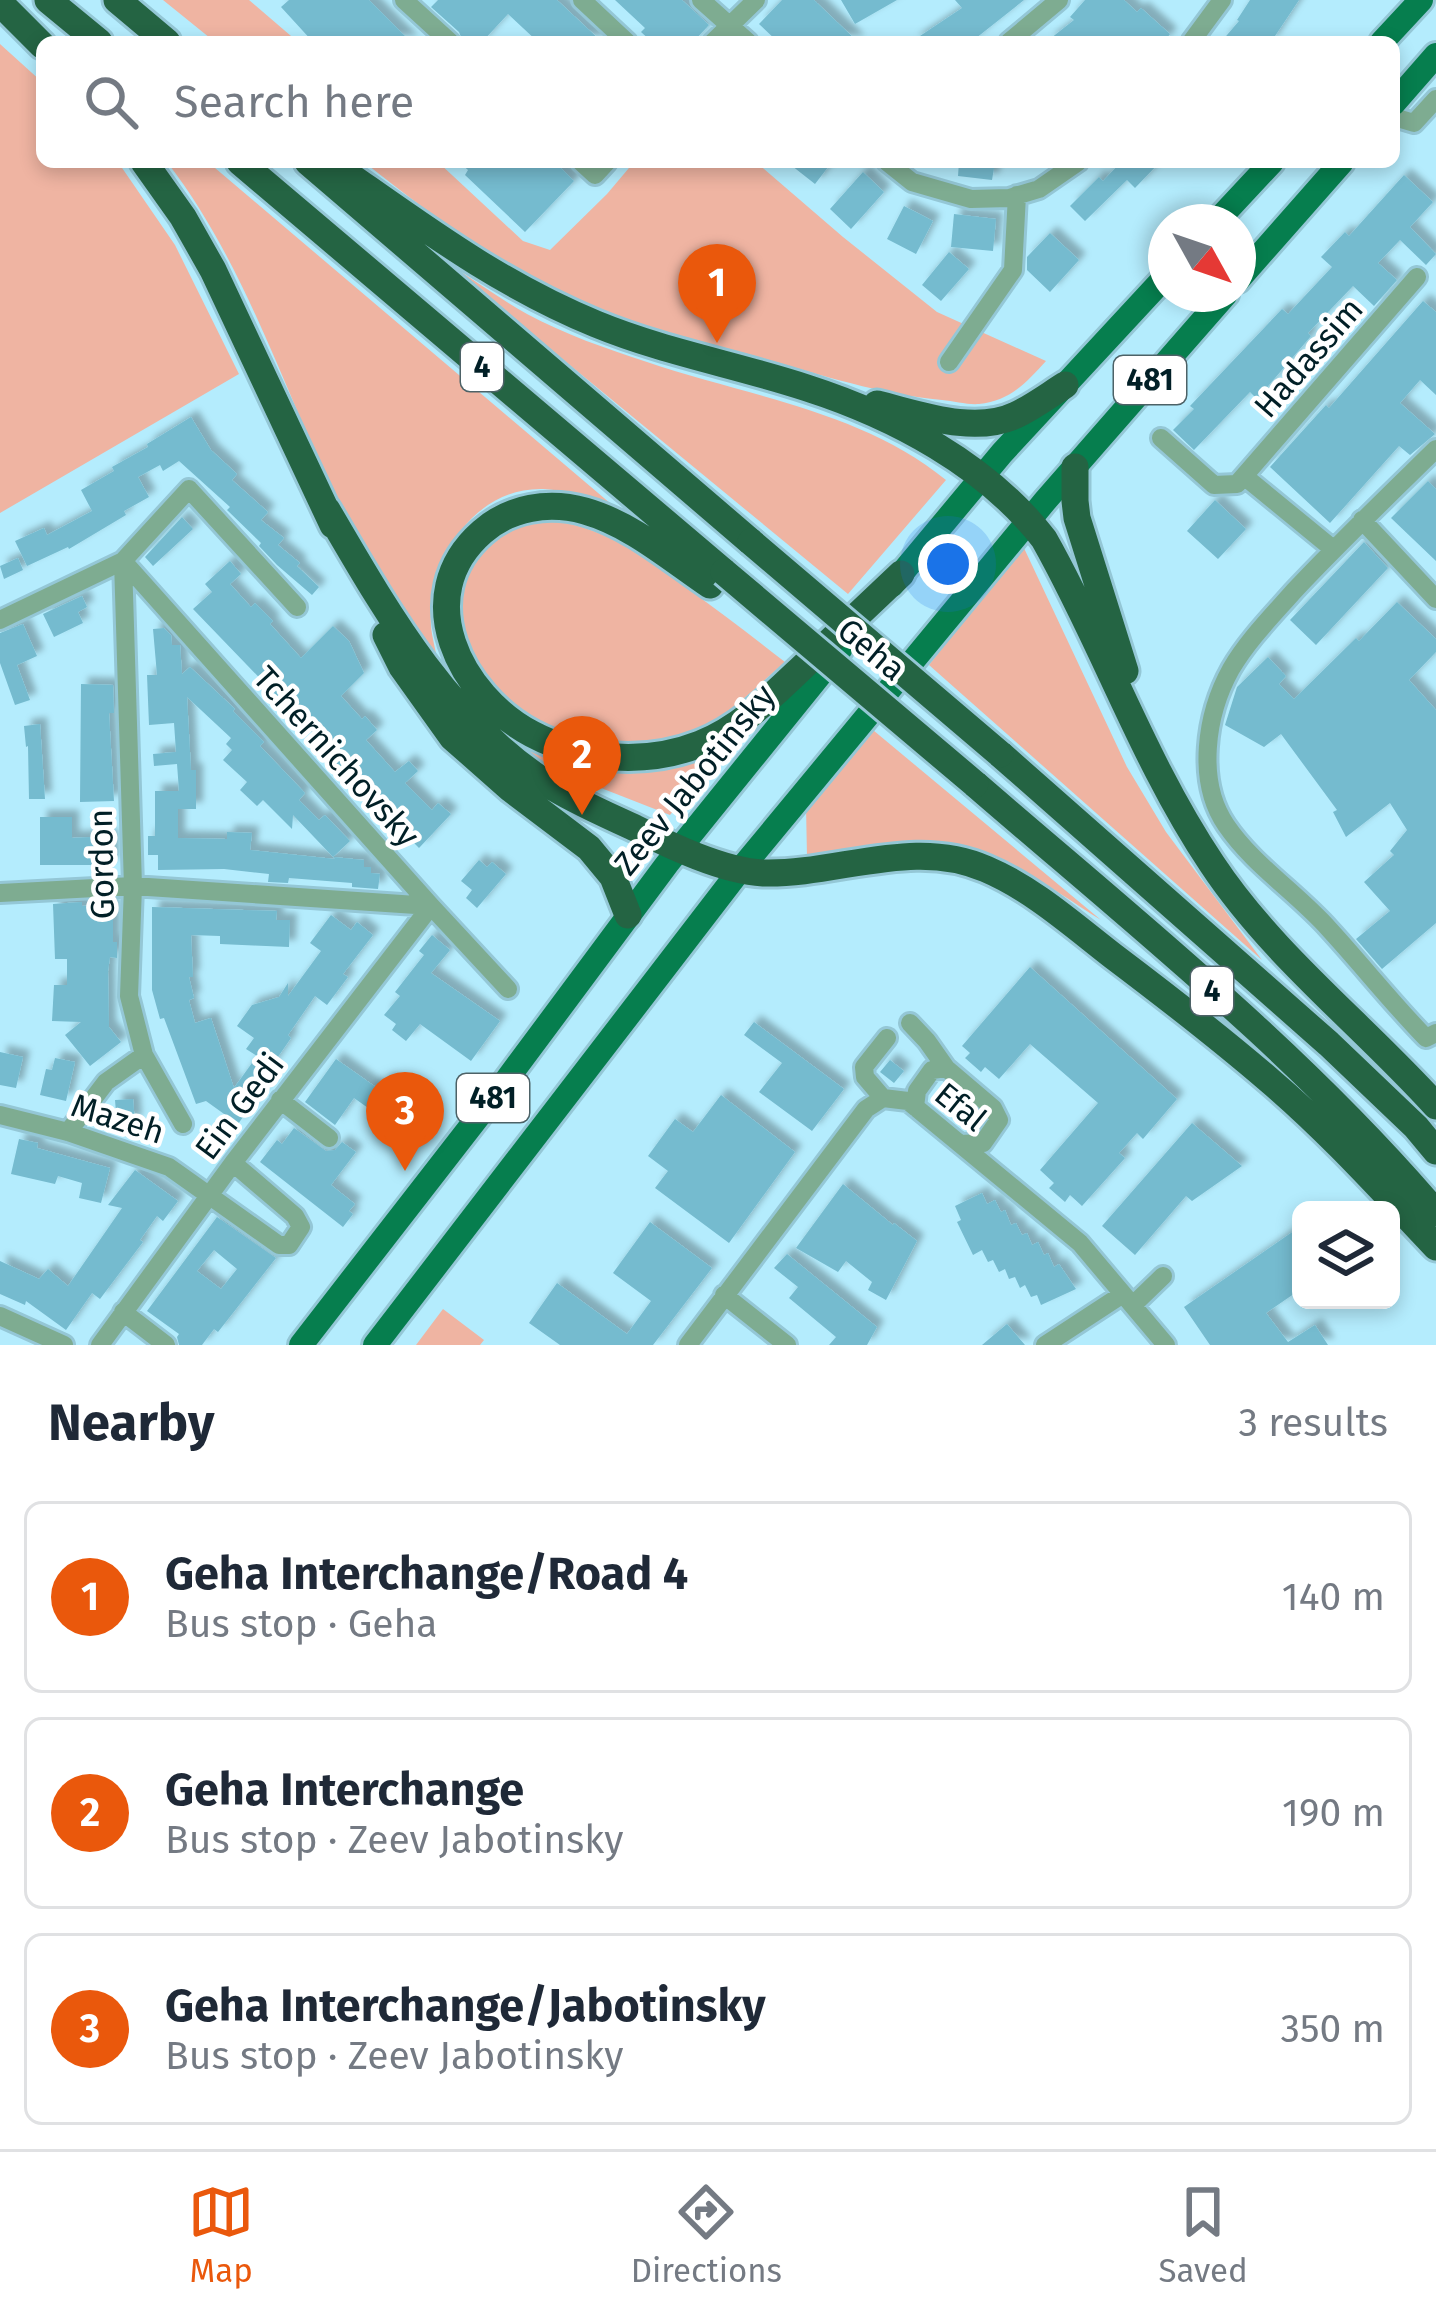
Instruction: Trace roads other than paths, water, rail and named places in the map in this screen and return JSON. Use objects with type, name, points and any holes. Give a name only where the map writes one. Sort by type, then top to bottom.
[{"type":"highway","points":[[48,0],[92,36]]},
{"type":"highway","points":[[117,0],[159,36]]},
{"type":"highway","points":[[0,3],[36,39]]},
{"type":"highway","points":[[148,168],[213,270],[402,667],[452,737],[605,865],[628,915]]},
{"type":"highway","name":"Geha","points":[[247,168],[717,578],[874,698],[1269,1042],[1396,1166],[1436,1213]]},
{"type":"highway","name":"Geha","points":[[315,168],[1000,754],[1329,1044],[1436,1151]]},
{"type":"highway","points":[[339,168],[517,288],[626,336],[810,388],[933,417],[983,423],[1016,415],[1064,385]]},
{"type":"highway","points":[[810,388],[910,432],[981,477],[1029,520],[1057,562],[1193,835],[1251,917],[1436,1106]]},
{"type":"highway","points":[[1075,467],[1078,518],[1152,755]]},
{"type":"highway","points":[[717,578],[599,516],[555,506],[532,508],[492,524],[461,556],[447,601],[453,651],[502,714],[531,734],[584,752],[648,757],[703,743],[731,729],[901,574]]},
{"type":"highway","points":[[327,510],[398,628],[439,684],[478,728],[544,781],[680,848],[740,870],[790,872],[938,855],[989,870],[1020,886],[1271,1082],[1436,1247]]},
{"type":"main road","points":[[1388,36],[1421,0]]},
{"type":"main road","points":[[1400,96],[1436,55]]},
{"type":"main road","points":[[1233,204],[1266,168]]},
{"type":"main road","points":[[1256,260],[1337,168]]},
{"type":"main road","name":"Zeev Jabotinsky","points":[[301,1345],[680,848],[901,574],[981,477],[1148,295]]},
{"type":"main road","name":"481","points":[[378,1343],[740,870],[1029,520],[1210,312]]},
{"type":"street","points":[[582,0],[621,36]]},
{"type":"street","points":[[701,0],[741,36]]},
{"type":"street","points":[[718,36],[756,0]]},
{"type":"street","points":[[1016,36],[1059,0]]},
{"type":"street","points":[[1195,36],[1222,0]]},
{"type":"street","points":[[410,2],[445,36]]},
{"type":"street","points":[[1400,119],[1414,123],[1436,99]]},
{"type":"street","points":[[894,168],[912,182],[971,199],[1009,198],[1039,189],[1069,168]]},
{"type":"street","points":[[949,362],[1013,270],[1018,195]]},
{"type":"street","name":"Hadassim","points":[[1244,476],[1417,277]]},
{"type":"street","points":[[1161,438],[1214,485],[1237,484],[1244,476],[1333,549]]},
{"type":"street","points":[[1436,449],[1333,549],[1247,643],[1228,674],[1212,721],[1205,765],[1212,797],[1226,825],[1254,858],[1328,928],[1426,1038],[1436,1033]]},
{"type":"street","points":[[0,620],[122,561],[189,489],[297,607]]},
{"type":"street","points":[[1362,520],[1436,599]]},
{"type":"street","name":"Gordon","points":[[122,561],[133,886],[129,996],[144,1055],[183,1124]]},
{"type":"street","name":"Tchernichovsky","points":[[122,561],[508,989]]},
{"type":"street","points":[[0,893],[133,886],[431,906]]},
{"type":"street","name":"Ein Gedi","points":[[100,1345],[280,1100],[431,906]]},
{"type":"street","points":[[910,1023],[946,1068],[993,1108],[999,1120],[983,1143],[960,1144]]},
{"type":"street","points":[[883,1098],[865,1077],[864,1067],[887,1038]]},
{"type":"street","points":[[68,1132],[106,1082],[144,1055]]},
{"type":"street","points":[[915,1107],[917,1091],[932,1070],[946,1068]]},
{"type":"street","name":"Efal","points":[[688,1345],[866,1109],[883,1098],[908,1101],[1080,1243],[1166,1345]]},
{"type":"street","points":[[280,1100],[329,1138]]},
{"type":"street","name":"Mazeh","points":[[0,1115],[68,1132],[169,1167],[279,1245],[289,1245],[302,1227],[295,1216],[233,1163]]},
{"type":"street","points":[[1046,1345],[1163,1276]]},
{"type":"street","points":[[724,1295],[787,1345]]},
{"type":"street","points":[[123,1312],[166,1345]]},
{"type":"street","points":[[0,1316],[64,1345]]},
{"type":"place","name":"Geha Interchange/Road 4","points":[[717,343]]},
{"type":"place","name":"Geha Interchange","points":[[582,815]]},
{"type":"place","name":"Geha Interchange/Jabotinsky","points":[[405,1171]]}]
